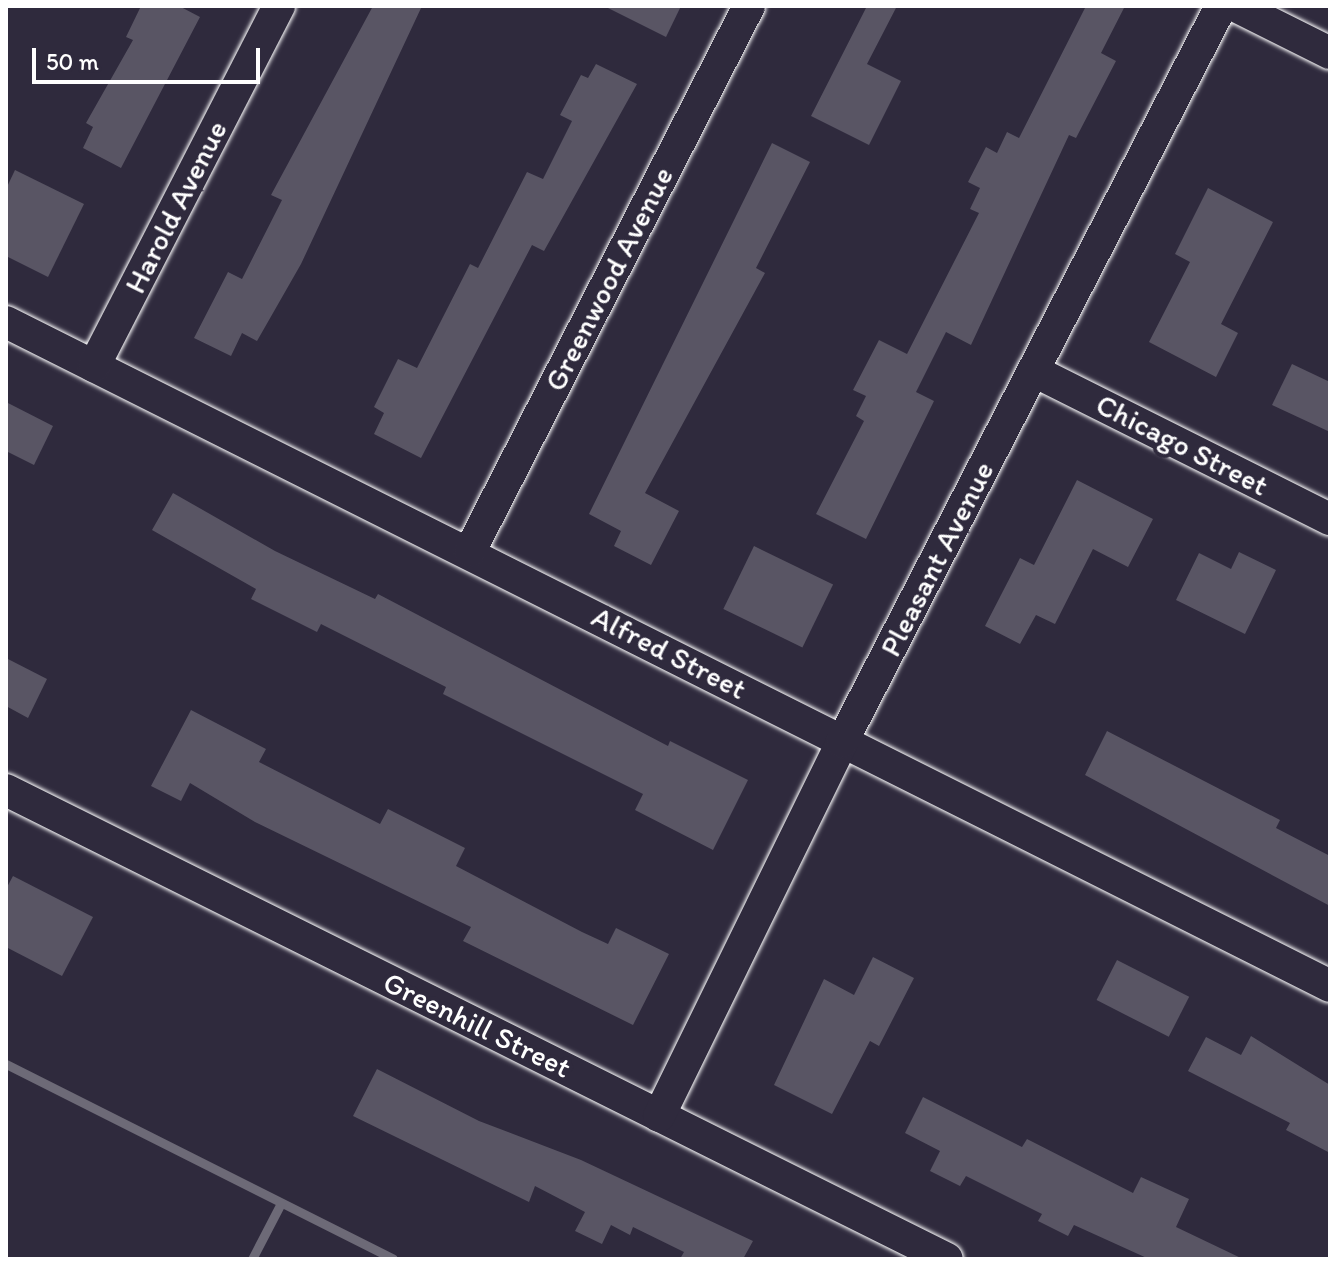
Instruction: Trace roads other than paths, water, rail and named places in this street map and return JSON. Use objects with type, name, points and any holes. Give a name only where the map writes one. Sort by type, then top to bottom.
[{"type":"street","name":"Harold Avenue","points":[[94,366],[279,6]]},
{"type":"street","name":"Greenwood Avenue","points":[[470,551],[749,6]]},
{"type":"street","name":"Pleasant Avenue","points":[[659,1116],[842,742],[1221,6]]},
{"type":"street","points":[[1236,6],[1330,53]]},
{"type":"street","name":"Alfred Street","points":[[6,322],[470,551],[842,742],[1330,986]]},
{"type":"street","name":"Chicago Street","points":[[1034,371],[1330,519]]},
{"type":"street","name":"Greenhill Street","points":[[6,790],[947,1259]]},
{"type":"waterway","points":[[6,1064],[393,1259]]},
{"type":"waterway","points":[[252,1259],[281,1203]]}]
